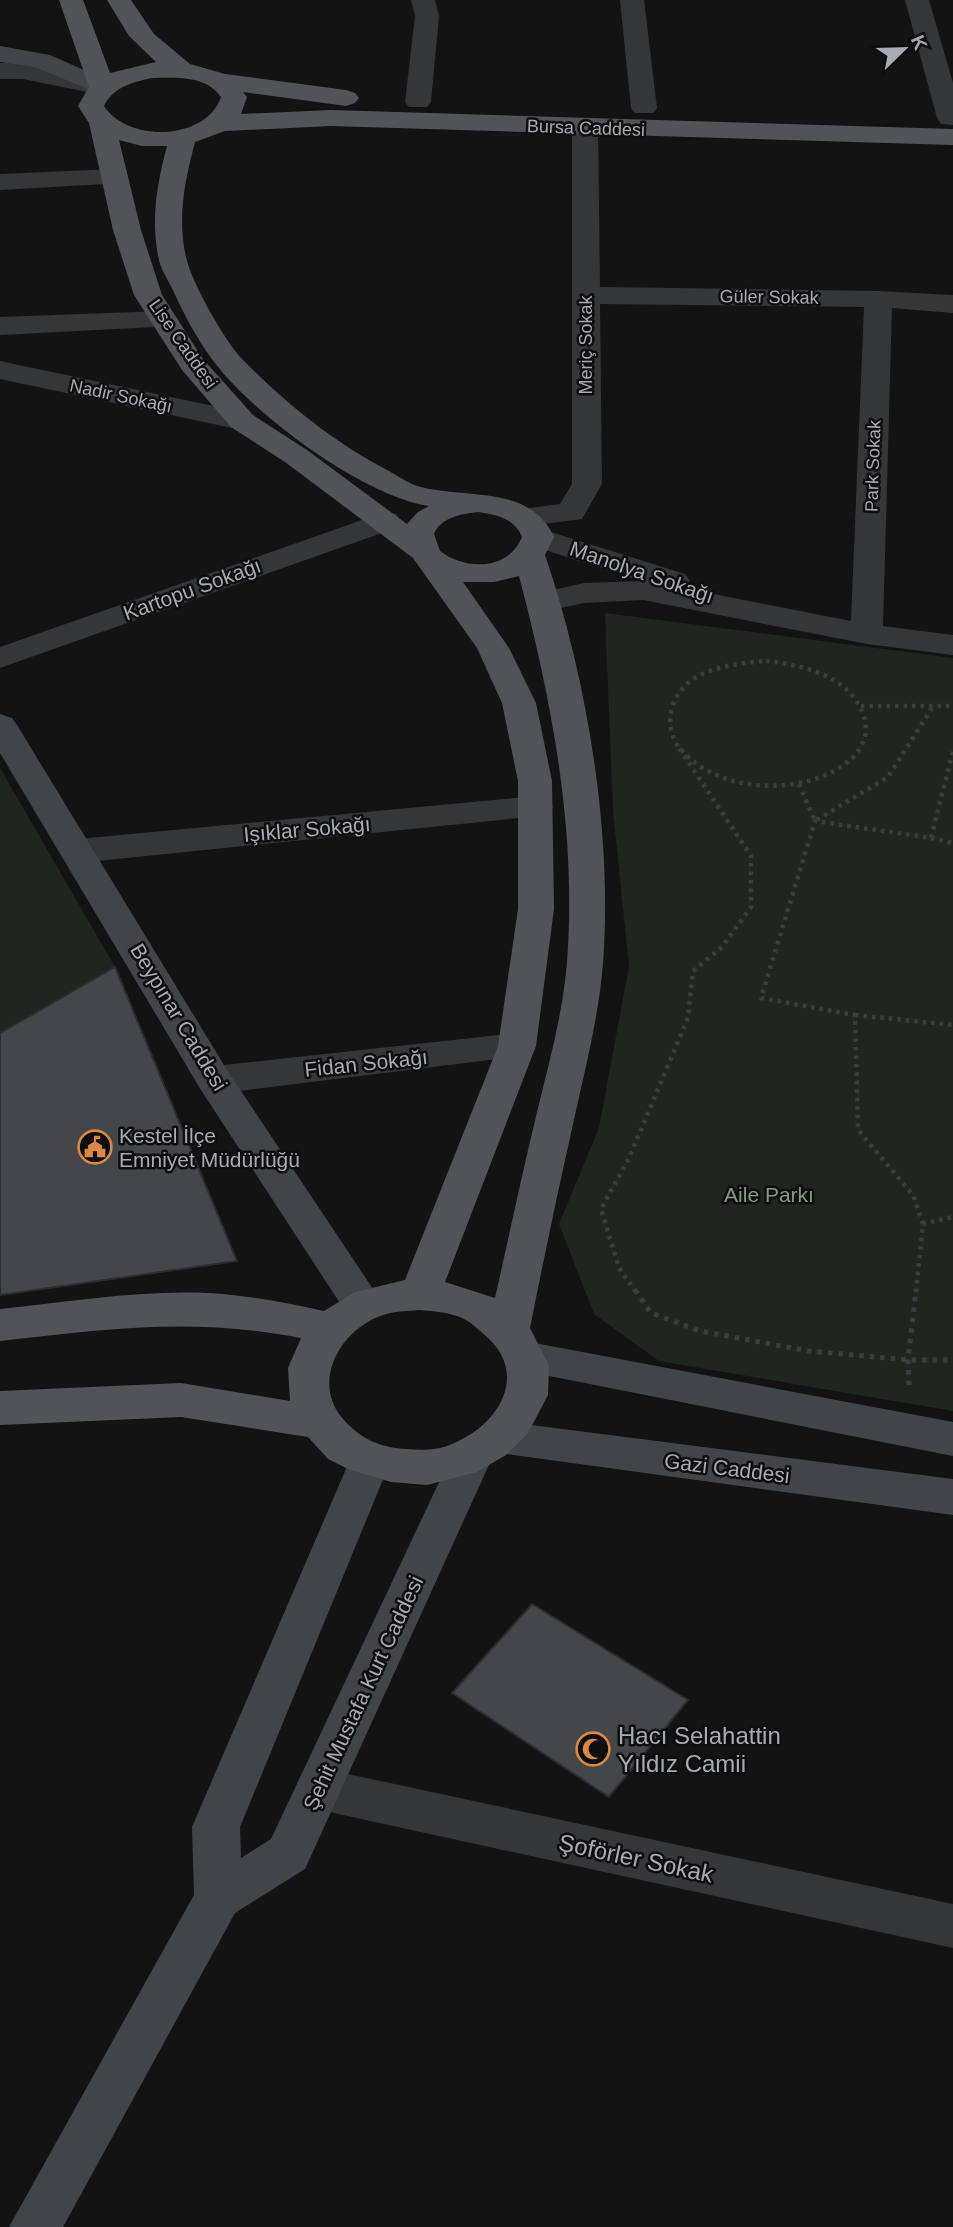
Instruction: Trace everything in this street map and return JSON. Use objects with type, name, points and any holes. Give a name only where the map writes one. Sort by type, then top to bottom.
[{"type":"main road","points":[[71,0],[102,87]]},
{"type":"main road","points":[[119,0],[129,22],[156,51],[182,70]]},
{"type":"main road","points":[[0,54],[41,60],[102,87]]},
{"type":"main road","points":[[102,87],[124,76],[152,70],[182,70]]},
{"type":"main road","name":"Bursa Caddesi","points":[[182,70],[221,81],[302,94],[418,103],[644,108],[952,124]]},
{"type":"main road","points":[[220,123],[234,106],[234,97],[221,81]]},
{"type":"main road","name":"Lise Caddesi","points":[[102,87],[91,106],[94,116],[102,124],[127,230],[148,295],[192,364],[242,421],[296,456],[385,521],[427,556]]},
{"type":"main road","name":"Bursa Caddesi","points":[[102,124],[138,137],[183,136],[220,123],[331,118],[585,128],[952,124]]},
{"type":"main road","points":[[183,136],[168,193],[172,258],[200,318],[230,363],[294,422],[352,464],[409,494],[496,505],[532,537],[543,602],[559,661],[580,777],[589,897],[576,1027],[517,1345]]},
{"type":"main road","points":[[420,1294],[517,1046],[536,909],[536,781],[519,703],[493,648],[427,556],[419,540],[421,528],[429,519],[459,505],[478,503]]},
{"type":"main road","points":[[427,556],[465,572],[484,573],[510,567],[532,537]]},
{"type":"main road","name":"Beypınar Caddesi","points":[[0,725],[214,1080],[347,1317]]},
{"type":"main road","points":[[420,1294],[455,1299],[486,1312],[517,1345],[529,1385],[521,1413],[487,1447],[440,1466],[404,1468],[370,1460],[340,1444],[319,1422],[307,1396],[308,1369],[316,1347],[347,1317],[391,1297],[420,1294]]},
{"type":"main road","points":[[0,1325],[156,1309],[208,1309],[347,1317]]},
{"type":"main road","points":[[517,1345],[953,1440]]},
{"type":"main road","points":[[0,1408],[181,1400],[319,1422]]},
{"type":"main road","name":"Gazi Caddesi","points":[[487,1447],[953,1497]]},
{"type":"main road","name":"Şehit Mustafa Kurt Caddesi","points":[[35,2227],[218,1898],[288,1854],[487,1447]]},
{"type":"main road","points":[[218,1898],[216,1827],[370,1460]]},
{"type":"street","points":[[418,103],[427,16],[423,0]]},
{"type":"street","points":[[632,0],[644,108]]},
{"type":"street","points":[[917,0],[952,124]]},
{"type":"street","points":[[0,71],[23,71],[102,87]]},
{"type":"street","name":"Meriç Sokak","points":[[532,537],[571,512],[587,484],[585,128]]},
{"type":"street","points":[[0,182],[114,177]]},
{"type":"street","name":"Güler Sokak","points":[[586,295],[878,299],[953,304]]},
{"type":"street","name":"Park Sokak","points":[[867,634],[878,299]]},
{"type":"street","points":[[0,326],[164,320]]},
{"type":"street","name":"Nadir Sokağı","points":[[0,370],[242,421]]},
{"type":"street","name":"Kartopu Sokağı","points":[[0,658],[385,521]]},
{"type":"street","name":"Manolya Sokağı","points":[[532,537],[691,587],[744,610]]},
{"type":"street","name":"Manolya Sokağı","points":[[543,602],[584,593],[643,590],[867,634],[953,645]]},
{"type":"street","name":"Işıklar Sokağı","points":[[78,851],[536,807]]},
{"type":"street","name":"Fidan Sokağı","points":[[214,1080],[517,1046]]},
{"type":"street","name":"Şoförler Sokak","points":[[320,1790],[953,1926]]},
{"type":"path","points":[[679,748],[700,766],[730,779],[764,785],[799,784],[827,776],[850,763],[863,746],[868,726],[862,706],[847,688],[806,668],[766,660],[736,663],[706,671],[684,686],[670,705],[669,727],[679,748],[751,856],[751,908],[722,947],[694,971],[688,1018],[651,1110],[601,1209],[619,1268],[651,1313],[700,1331],[809,1352],[908,1360],[953,1360]]},
{"type":"path","points":[[862,706],[953,706]]},
{"type":"path","points":[[815,821],[888,777],[932,708]]},
{"type":"path","points":[[931,838],[951,771],[953,751]]},
{"type":"path","points":[[799,784],[815,821],[761,998],[855,1015],[953,1026]]},
{"type":"path","points":[[815,821],[953,843]]},
{"type":"path","points":[[855,1015],[858,1130],[913,1195],[923,1224],[908,1360],[912,1431]]},
{"type":"path","points":[[923,1224],[953,1217]]},
{"type":"green space","name":"Aile Parkı","points":[[605,613],[953,658],[953,1411],[659,1361],[594,1314],[559,1224],[599,1128],[629,966],[613,810]]},
{"type":"green space","points":[[0,768],[115,967],[0,1033]]},
{"type":"building","name":"Kestel İlçe Emniyet Müdürlüğü","points":[[115,967],[237,1261],[0,1295],[0,1033]]},
{"type":"building","name":"Hacı Selahattin Yıldız Camii","points":[[532,1604],[688,1700],[609,1797],[452,1693]]},
{"type":"place","name":"Kestel İlçe Emniyet Müdürlüğü","points":[[95,1147]]},
{"type":"place","name":"Hacı Selahattin Yıldız Camii","points":[[593,1749]]}]
